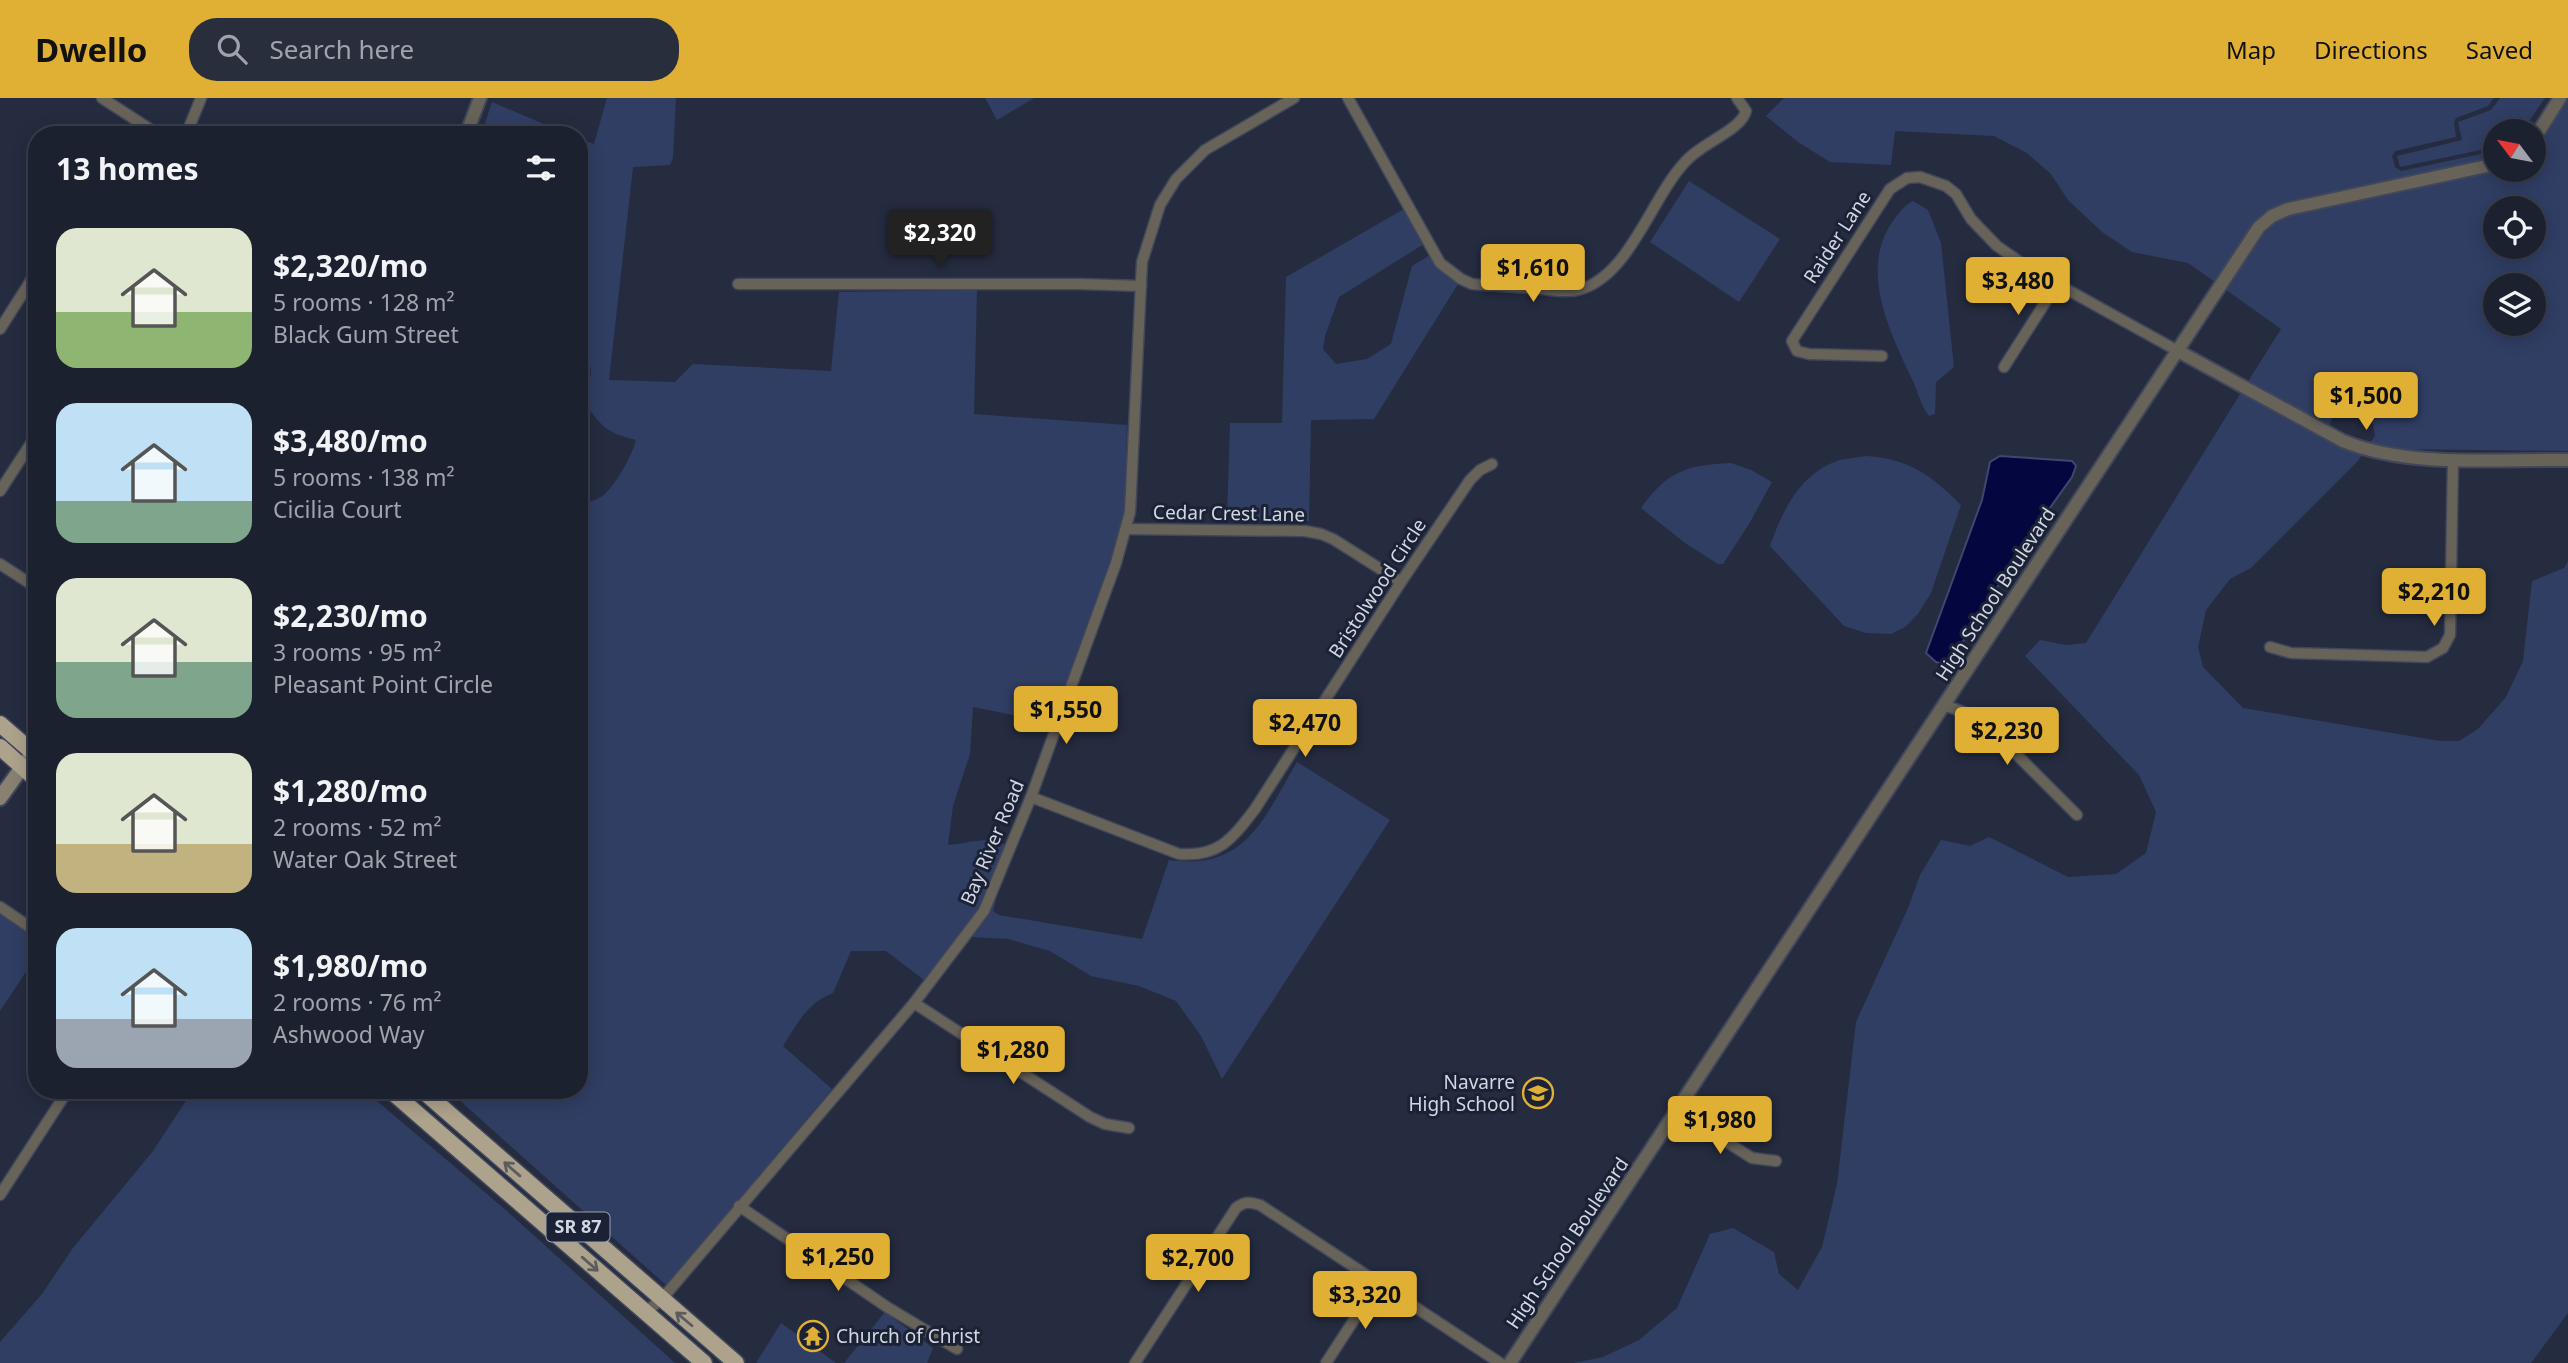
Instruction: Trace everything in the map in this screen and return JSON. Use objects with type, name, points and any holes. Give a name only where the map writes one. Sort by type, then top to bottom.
[{"type":"highway","points":[[0,724],[28,746]]},
{"type":"highway","points":[[0,747],[28,772]]},
{"type":"highway","name":"SR 87","points":[[400,1099],[704,1363]]},
{"type":"highway","name":"SR 87","points":[[432,1099],[736,1363]]},
{"type":"main road","points":[[0,798],[28,760]]},
{"type":"street","points":[[102,98],[145,126]]},
{"type":"street","points":[[190,126],[201,98]]},
{"type":"street","points":[[469,126],[480,98]]},
{"type":"street","name":"Bay River Road","points":[[645,1312],[661,1300],[914,1003],[984,911],[1031,797],[1126,529],[1130,512],[1142,262],[1160,205],[1176,179],[1205,150],[1294,98]]},
{"type":"street","points":[[1348,98],[1440,263],[1472,284],[1560,291],[1578,290],[1607,275],[1622,257],[1684,162],[1700,147],[1740,124],[1746,111],[1737,98]]},
{"type":"street","points":[[2546,120],[2560,98]]},
{"type":"street","name":"High School Boulevard","points":[[1510,1363],[1945,706],[2249,239],[2272,216],[2288,209],[2483,167]]},
{"type":"street","name":"Raider Lane","points":[[1882,356],[1809,354],[1797,351],[1791,341],[1889,189],[1907,178],[1930,178],[1946,186],[1956,194],[1971,219],[1997,246],[2057,284],[2178,351]]},
{"type":"street","points":[[2004,367],[2057,284]]},
{"type":"street","points":[[0,330],[28,285]]},
{"type":"street","points":[[738,285],[1141,286]]},
{"type":"street","points":[[2178,351],[2366,450],[2399,456],[2453,459],[2568,460]]},
{"type":"street","points":[[0,491],[28,448]]},
{"type":"street","points":[[2270,647],[2291,653],[2427,657],[2443,648],[2450,635],[2453,459]]},
{"type":"street","name":"Bristolwood Circle","points":[[1031,797],[1179,854],[1196,855],[1220,847],[1231,839],[1255,809],[1470,480],[1480,470],[1492,464]]},
{"type":"street","name":"Cedar Crest Lane","points":[[1126,529],[1313,532],[1333,539],[1401,582]]},
{"type":"street","points":[[0,564],[28,582]]},
{"type":"street","points":[[1945,706],[1976,716],[1984,722],[2077,815]]},
{"type":"street","points":[[0,906],[28,926]]},
{"type":"street","points":[[914,1003],[1090,1117],[1105,1124],[1129,1128]]},
{"type":"street","points":[[0,1195],[62,1099]]},
{"type":"street","points":[[1678,1111],[1752,1158],[1776,1161]]},
{"type":"street","points":[[1135,1363],[1236,1208],[1247,1202],[1260,1205],[1500,1363]]},
{"type":"street","points":[[740,1206],[887,1307],[957,1349]]},
{"type":"street","points":[[1326,1363],[1378,1283]]},
{"type":"shaded area","points":[[607,98],[676,98],[673,158],[670,165],[633,167],[609,380],[675,382],[693,364],[831,371],[839,292],[977,290],[974,414],[1127,425],[1125,510],[1110,561],[1052,723],[973,707],[970,754],[953,806],[948,845],[984,840],[1006,845],[979,908],[924,980],[886,951],[851,951],[833,993],[809,1008],[783,1046],[832,1089],[666,1285],[458,1099],[588,1099],[588,502],[601,497],[612,486],[636,440],[609,430],[588,409],[588,376],[591,376],[588,336],[588,142],[594,144]]},
{"type":"shaded area","points":[[985,98],[1034,98],[997,120]]},
{"type":"shaded area","points":[[1784,98],[2494,98],[2488,106],[2456,118],[2456,137],[2395,151],[2392,156],[2395,167],[2401,171],[2483,154],[2483,161],[2285,204],[2255,223],[2215,282],[2188,263],[2132,252],[2102,232],[2068,200],[2051,174],[2027,153],[1994,136],[1895,131],[1891,165],[1830,162],[1798,142],[1766,116]]},
{"type":"shaded area","points":[[2500,98],[2545,98],[2530,119],[2483,119],[2483,150],[2400,167],[2397,156],[2462,140],[2458,122],[2491,110]]},
{"type":"shaded area","points":[[2568,98],[2568,451],[2386,449],[2368,445],[2375,436],[2372,419],[2342,389],[2329,427],[2247,383],[2281,329],[2225,289],[2260,236],[2290,214],[2483,173],[2483,182],[2546,182],[2546,131]]},
{"type":"shaded area","points":[[492,102],[548,126],[484,126]]},
{"type":"shaded area","points":[[1689,181],[1780,239],[1739,302],[1650,242]]},
{"type":"shaded area","points":[[1913,201],[1928,210],[1941,243],[1954,367],[1936,382],[1935,414],[1929,416],[1887,321],[1878,282],[1882,243],[1898,214]]},
{"type":"shaded area","points":[[1404,209],[1424,244],[1339,297],[1323,349],[1336,364],[1367,359],[1391,344],[1412,266],[1430,255],[1435,265],[1458,284],[1374,419],[1311,420],[1309,521],[1227,520],[1230,423],[1282,423],[1286,277]]},
{"type":"shaded area","points":[[2242,391],[2363,454],[2251,568],[2230,579],[2206,610],[2198,647],[2203,667],[2243,708],[2440,741],[2459,741],[2478,729],[2506,697],[2523,661],[2532,581],[2564,568],[2568,561],[2568,1313],[2531,1363],[1574,1363],[1603,1357],[1639,1340],[1677,1308],[1710,1234],[1733,1228],[1774,1252],[1779,1274],[1798,1290],[1822,1247],[1837,1184],[1856,1022],[1908,908],[1920,875],[1941,840],[1970,846],[1989,837],[2068,877],[2116,874],[2146,853],[2156,812],[2139,775],[2025,656],[2040,640],[2066,645],[2086,643]]},
{"type":"shaded area","points":[[1865,456],[1894,460],[1918,470],[1961,505],[1931,593],[1918,614],[1905,627],[1891,634],[1866,633],[1844,626],[1770,546],[1780,520],[1803,484],[1824,467],[1837,461]]},
{"type":"shaded area","points":[[2000,456],[2072,461],[2076,466],[2072,477],[2029,537],[1948,665],[1936,662],[1926,653],[1982,500],[1990,462]]},
{"type":"shaded area","points":[[1731,463],[1772,482],[1723,564],[1718,564],[1685,543],[1641,508],[1660,486],[1679,472]]},
{"type":"shaded area","points":[[1297,762],[1390,820],[1222,1079],[1201,1036],[1176,1001],[1139,986],[1091,976],[1050,951],[1008,939],[972,937],[989,914],[997,897],[993,911],[999,915],[1142,939],[1169,860],[1195,861],[1217,857],[1235,849],[1262,821]]},
{"type":"shaded area","points":[[0,913],[28,932],[28,969],[0,1011]]},
{"type":"shaded area","points":[[187,1099],[375,1099],[507,1211],[675,1363],[0,1363],[0,1342],[42,1294],[73,1248],[153,1151]]},
{"type":"shaded area","points":[[885,1312],[933,1348],[927,1363],[844,1363]]},
{"type":"shaded area","points":[[781,1323],[836,1363],[756,1363]]},
{"type":"place","name":"Navarre High School","points":[[1538,1093]]},
{"type":"place","name":"Church of Christ","points":[[813,1336]]}]
